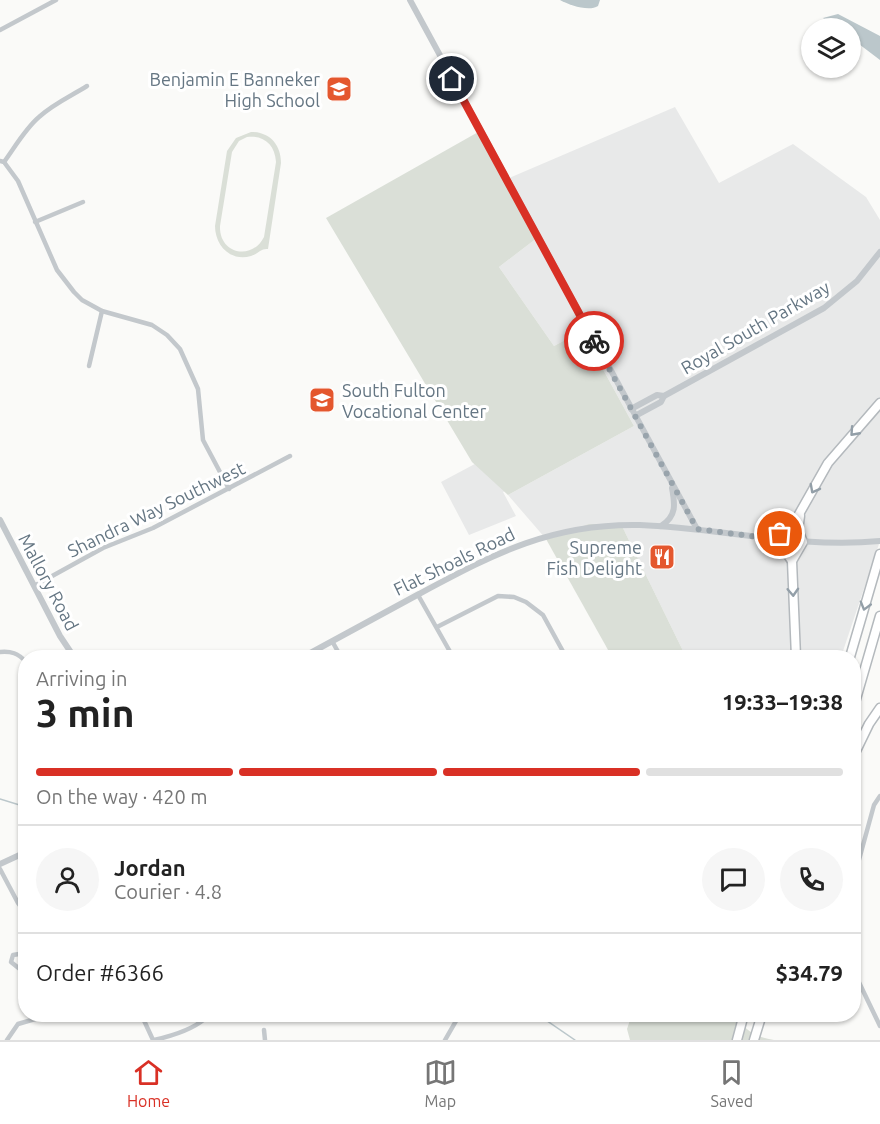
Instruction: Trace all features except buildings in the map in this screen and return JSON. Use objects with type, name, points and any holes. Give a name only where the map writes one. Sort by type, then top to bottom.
[{"type":"highway","points":[[796,650],[792,561],[773,539],[800,516],[828,463],[880,403]]},
{"type":"highway","points":[[792,561],[803,542],[798,530],[800,516]]},
{"type":"highway","points":[[852,650],[880,554]]},
{"type":"highway","points":[[861,682],[880,616]]},
{"type":"highway","points":[[861,740],[880,708]]},
{"type":"highway","points":[[737,1040],[742,1022]]},
{"type":"highway","points":[[754,1040],[760,1022]]},
{"type":"street","points":[[0,30],[56,0]]},
{"type":"street","points":[[410,0],[697,529]]},
{"type":"street","points":[[87,86],[38,117],[2,162],[18,181],[65,283],[82,300],[102,311],[152,325],[167,335],[180,349],[198,389],[203,440],[229,489]]},
{"type":"street","points":[[35,222],[83,202]]},
{"type":"street","name":"Royal South Parkway","points":[[635,416],[661,402],[664,396],[824,308],[857,281],[880,252]]},
{"type":"street","points":[[89,366],[102,311]]},
{"type":"street","name":"Royal South Parkway","points":[[631,409],[657,395],[664,396]]},
{"type":"street","name":"Shandra Way Southwest","points":[[33,586],[103,548],[153,528],[290,456]]},
{"type":"street","points":[[660,526],[673,515],[675,504],[671,481]]},
{"type":"street","name":"Mallory Road","points":[[0,520],[33,586],[69,650]]},
{"type":"street","name":"Flat Shoals Road","points":[[316,650],[485,558],[551,535],[595,527],[660,526],[803,542],[880,542]]},
{"type":"street","points":[[418,595],[449,650]]},
{"type":"street","points":[[437,627],[498,597],[514,597],[526,602],[543,615],[562,650]]},
{"type":"street","points":[[332,641],[337,650]]},
{"type":"street","points":[[0,652],[9,651],[18,655]]},
{"type":"street","points":[[861,852],[874,804],[880,796]]},
{"type":"street","points":[[0,864],[18,856]]},
{"type":"street","points":[[0,869],[18,903]]},
{"type":"street","points":[[18,954],[13,955],[11,962],[18,968]]},
{"type":"street","points":[[861,987],[880,1026]]},
{"type":"street","points":[[7,1040],[18,1024],[25,1022]]},
{"type":"street","points":[[145,1022],[154,1040],[168,1037],[202,1022]]},
{"type":"street","points":[[445,1040],[455,1022]]},
{"type":"street","points":[[264,1030],[265,1040]]},
{"type":"shaded area","points":[[560,0],[600,0],[598,6],[594,8],[584,8]]},
{"type":"shaded area","points":[[838,14],[846,18],[823,18]]},
{"type":"shaded area","points":[[861,26],[880,36],[880,60],[861,46]]},
{"type":"shaded area","points":[[675,107],[719,183],[793,144],[866,197],[880,220],[880,541],[843,650],[683,650],[621,524],[546,539],[508,495],[634,426],[582,331],[554,346],[499,267],[537,238],[507,179]]},
{"type":"shaded area","points":[[480,131],[537,238],[499,267],[554,346],[582,331],[634,426],[508,495],[472,462],[326,218]]},
{"type":"shaded area","points":[[251,132],[264,134],[277,145],[281,163],[268,249],[243,257],[237,257],[225,250],[218,240],[215,226],[227,151],[236,138]],"holes":[[[253,137],[268,142],[276,162],[264,237],[259,245],[252,249],[237,251],[225,243],[220,226],[232,152],[239,141]]]},
{"type":"shaded area","points":[[533,433],[553,467],[503,492],[516,516],[469,535],[441,482]]},
{"type":"shaded area","points":[[589,524],[621,524],[683,650],[608,650],[546,539]]},
{"type":"shaded area","points":[[629,1022],[741,1022],[751,1032],[774,1040],[630,1040],[627,1029]]},
{"type":"waterway","points":[[0,799],[18,805]]},
{"type":"waterway","points":[[549,1022],[575,1040]]},
{"type":"way so far","points":[[594,341],[697,529],[773,539],[780,534]]},
{"type":"place","name":"Benjamin E Banneker High School","points":[[339,89]]},
{"type":"place","name":"South Fulton Vocational Center","points":[[322,400]]},
{"type":"place","name":"Supreme Fish Delight","points":[[662,557]]},
{"type":"route","points":[[452,79],[594,341]]}]
